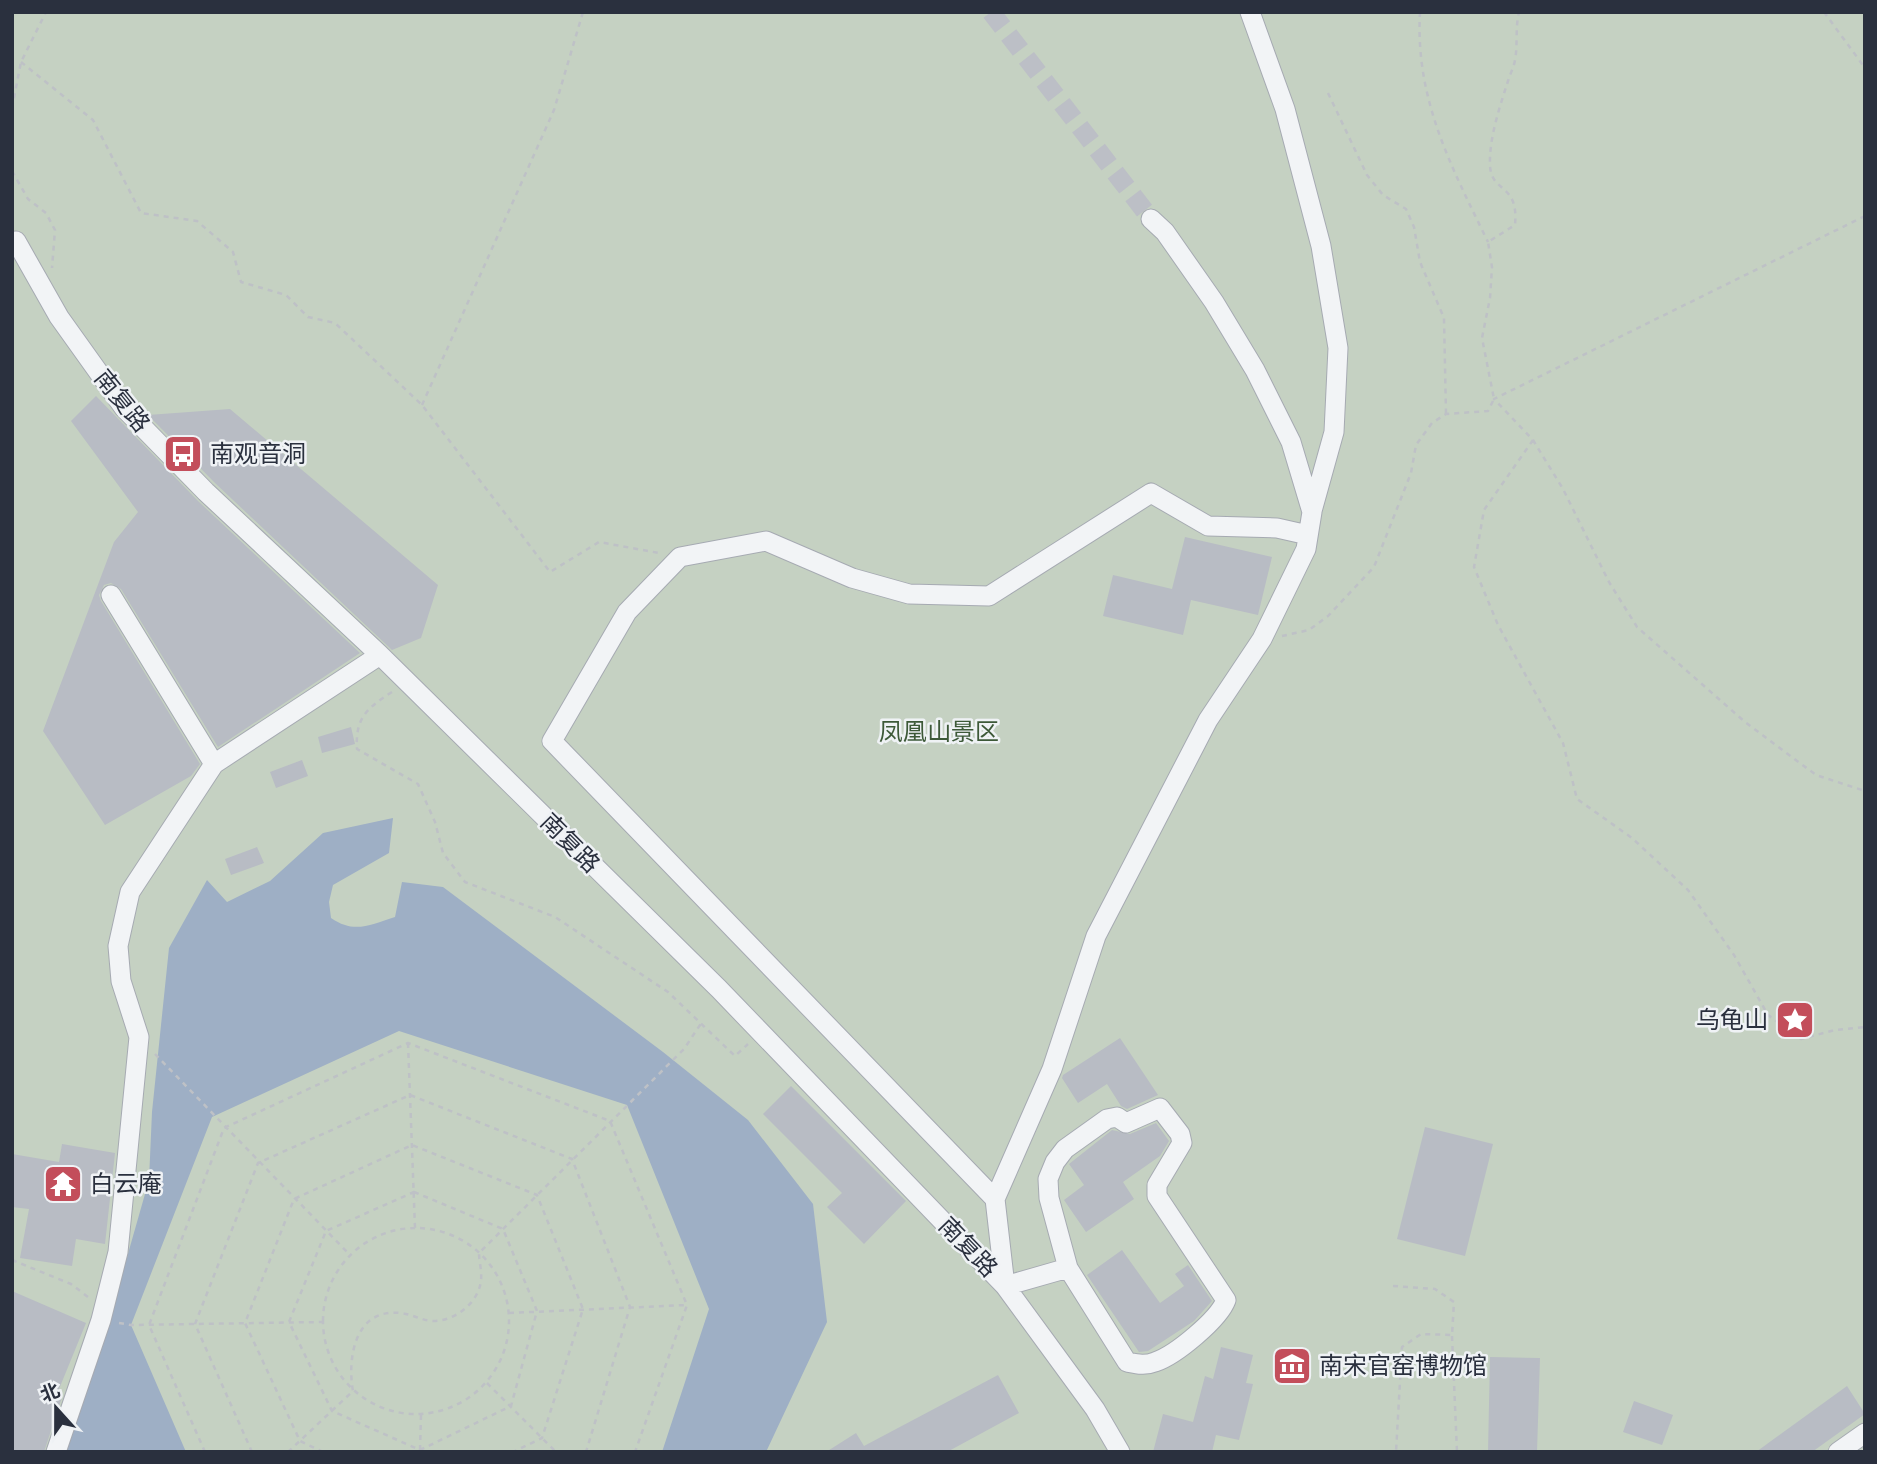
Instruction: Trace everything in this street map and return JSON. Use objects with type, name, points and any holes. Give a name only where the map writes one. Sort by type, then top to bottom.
[{"type":"street","points":[[1068,1268],[1005,1286],[995,1199],[1052,1069],[1096,936],[1208,720],[1262,639],[1306,549],[1312,512],[1334,432],[1338,348],[1315,221],[1285,109],[1250,12]]},
{"type":"street","points":[[1151,219],[1165,232],[1214,302],[1255,370],[1291,442],[1312,512]]},
{"type":"street","name":"南复路","points":[[16,241],[58,317],[124,408],[206,492],[380,655],[761,1033],[1005,1286],[1095,1409],[1120,1452]]},
{"type":"street","points":[[995,1199],[552,741],[627,612],[680,557],[766,541],[852,578],[909,594],[957,598],[989,596],[1151,493],[1208,526],[1278,528],[1308,535]]},
{"type":"street","points":[[111,595],[214,764]]},
{"type":"street","points":[[56,1452],[101,1320],[118,1252],[139,1037],[121,981],[118,946],[130,892],[214,764],[380,655]]},
{"type":"street","points":[[1157,1109],[1164,1110],[1182,1143],[1157,1185],[1157,1196],[1222,1289],[1226,1300],[1221,1312],[1157,1362],[1142,1365],[1128,1362],[1068,1268],[1049,1198],[1048,1179],[1055,1162],[1065,1149],[1107,1119],[1117,1117],[1125,1123],[1157,1109]]},
{"type":"street","points":[[1838,1452],[1865,1433]]},
{"type":"path","points":[[12,108],[21,62],[46,12]]},
{"type":"path","points":[[422,405],[554,110],[583,12]]},
{"type":"path","points":[[1420,12],[1424,90],[1442,142],[1488,242],[1492,267],[1490,298],[1482,338],[1494,399],[1533,440],[1563,489],[1609,582],[1637,627],[1745,722],[1816,775],[1865,791]]},
{"type":"path","points":[[1488,242],[1515,225],[1517,207],[1511,194],[1497,184],[1490,168],[1491,148],[1515,62],[1519,12]]},
{"type":"path","points":[[1824,12],[1865,68]]},
{"type":"path","points":[[21,62],[93,120],[141,213],[197,221],[233,252],[241,282],[286,295],[308,317],[335,323],[422,405],[550,572],[598,542],[680,557]]},
{"type":"path","points":[[1328,93],[1367,175],[1383,195],[1406,209],[1414,227],[1420,262],[1444,318],[1446,414]]},
{"type":"path","points":[[12,171],[28,199],[46,213],[55,230],[52,271]]},
{"type":"path","points":[[1262,639],[1309,630],[1328,616],[1374,567],[1411,473],[1416,445],[1432,423],[1446,414],[1488,411],[1494,399],[1865,216]]},
{"type":"path","points":[[1533,440],[1484,510],[1474,567],[1498,625],[1563,743],[1577,799],[1632,838],[1688,890],[1734,955],[1768,1015],[1801,1039],[1835,1030],[1865,1027]]},
{"type":"path","points":[[406,682],[369,706],[356,731],[357,749],[418,784],[435,822],[443,853],[465,883],[555,917],[668,992],[702,1021],[735,1056],[761,1033]]},
{"type":"path","points":[[479,1252],[684,1049],[702,1021]]},
{"type":"path","points":[[139,1037],[212,1116],[350,1255]]},
{"type":"path","points":[[408,1043],[415,1228]]},
{"type":"path","points":[[205,1452],[149,1325],[224,1128],[408,1043],[610,1121],[687,1305],[635,1452]]},
{"type":"path","points":[[252,1452],[195,1324],[258,1163],[410,1095],[572,1159],[630,1307],[586,1452]]},
{"type":"path","points":[[323,1452],[300,1440],[246,1323],[294,1199],[412,1145],[537,1195],[583,1309],[542,1438],[513,1452]]},
{"type":"path","points":[[414,1192],[503,1229],[537,1311],[511,1406],[420,1451],[332,1411],[289,1322],[326,1231],[414,1192]]},
{"type":"path","points":[[415,1228],[452,1235],[479,1252],[502,1284],[509,1313],[505,1352],[487,1382],[470,1398],[449,1409],[421,1415],[398,1414],[377,1407],[353,1391],[330,1360],[322,1322],[327,1289],[350,1255],[377,1237],[415,1228]]},
{"type":"path","points":[[353,1391],[349,1359],[356,1337],[376,1318],[387,1314],[398,1312],[435,1321],[457,1315],[477,1294],[481,1279],[479,1252]]},
{"type":"path","points":[[12,1260],[71,1284],[94,1302],[101,1320]]},
{"type":"path","points":[[1393,1286],[1435,1289],[1454,1302],[1451,1335],[1457,1452]]},
{"type":"path","points":[[509,1313],[687,1305]]},
{"type":"path","points":[[131,1325],[322,1322]]},
{"type":"path","points":[[1396,1452],[1402,1347],[1421,1334],[1451,1335]]},
{"type":"path","points":[[487,1382],[556,1452]]},
{"type":"path","points":[[288,1452],[353,1391]]},
{"type":"path","points":[[420,1451],[421,1415]]},
{"type":"green space","name":"凤凰山景区","points":[[12,12],[1865,12],[1865,1448],[1859,1452],[12,1452]]},
{"type":"water","points":[[393,818],[389,853],[333,885],[329,902],[331,918],[347,926],[370,925],[395,917],[402,882],[443,887],[663,1052],[748,1120],[813,1204],[827,1322],[766,1452],[662,1452],[709,1309],[627,1105],[399,1031],[212,1117],[131,1325],[186,1452],[66,1452],[102,1345],[149,1180],[152,1112],[169,948],[207,880],[227,902],[270,881],[323,833]]},
{"type":"building","points":[[96,396],[198,501],[360,653],[218,747],[121,589],[111,583],[104,585],[99,595],[101,601],[200,764],[191,776],[105,825],[43,731],[114,542],[138,512],[71,421]]},
{"type":"building","points":[[230,409],[438,585],[421,638],[392,650],[215,483],[148,415]]},
{"type":"building","points":[[1185,537],[1272,557],[1258,615],[1191,600],[1183,635],[1103,616],[1113,575],[1172,589]]},
{"type":"building","points":[[351,727],[355,744],[322,753],[318,737]]},
{"type":"building","points":[[302,760],[308,776],[276,788],[270,772]]},
{"type":"building","points":[[257,847],[264,863],[231,875],[225,859]]},
{"type":"building","points":[[1120,1038],[1158,1095],[1127,1109],[1121,1106],[1107,1084],[1078,1103],[1062,1078],[1063,1075]]},
{"type":"building","points":[[791,1086],[906,1201],[864,1244],[827,1207],[842,1193],[763,1114]]},
{"type":"building","points":[[1156,1123],[1169,1141],[1160,1156],[1123,1182],[1134,1199],[1086,1232],[1064,1200],[1084,1185],[1069,1164],[1112,1130],[1130,1134]]},
{"type":"building","points":[[1425,1127],[1493,1144],[1465,1256],[1397,1239]]},
{"type":"building","name":"白云庵","points":[[62,1144],[115,1153],[105,1244],[76,1239],[72,1266],[20,1258],[29,1209],[12,1207],[12,1154],[59,1162]]},
{"type":"building","points":[[1122,1250],[1160,1303],[1184,1286],[1175,1274],[1188,1265],[1212,1301],[1194,1321],[1148,1351],[1139,1352],[1087,1275]]},
{"type":"building","points":[[12,1291],[86,1323],[57,1394],[62,1397],[44,1452],[12,1452]]},
{"type":"building","points":[[1221,1347],[1253,1355],[1246,1383],[1253,1384],[1239,1440],[1216,1435],[1212,1452],[1153,1452],[1163,1414],[1193,1422],[1205,1376],[1213,1379]]},
{"type":"building","points":[[1490,1357],[1540,1358],[1537,1452],[1488,1452]]},
{"type":"building","points":[[998,1375],[1019,1413],[947,1452],[826,1452],[856,1433],[864,1446]]},
{"type":"building","points":[[1847,1386],[1865,1414],[1812,1452],[1756,1452]]},
{"type":"building","points":[[1634,1401],[1673,1415],[1662,1445],[1623,1432]]},
{"type":"tunnel","points":[[991,12],[1151,219]]},
{"type":"place","name":"南观音洞","points":[[183,454]]},
{"type":"place","name":"乌龟山","points":[[1795,1020]]},
{"type":"place","name":"白云庵","points":[[63,1184]]},
{"type":"place","name":"南宋官窑博物馆","points":[[1292,1366]]}]
